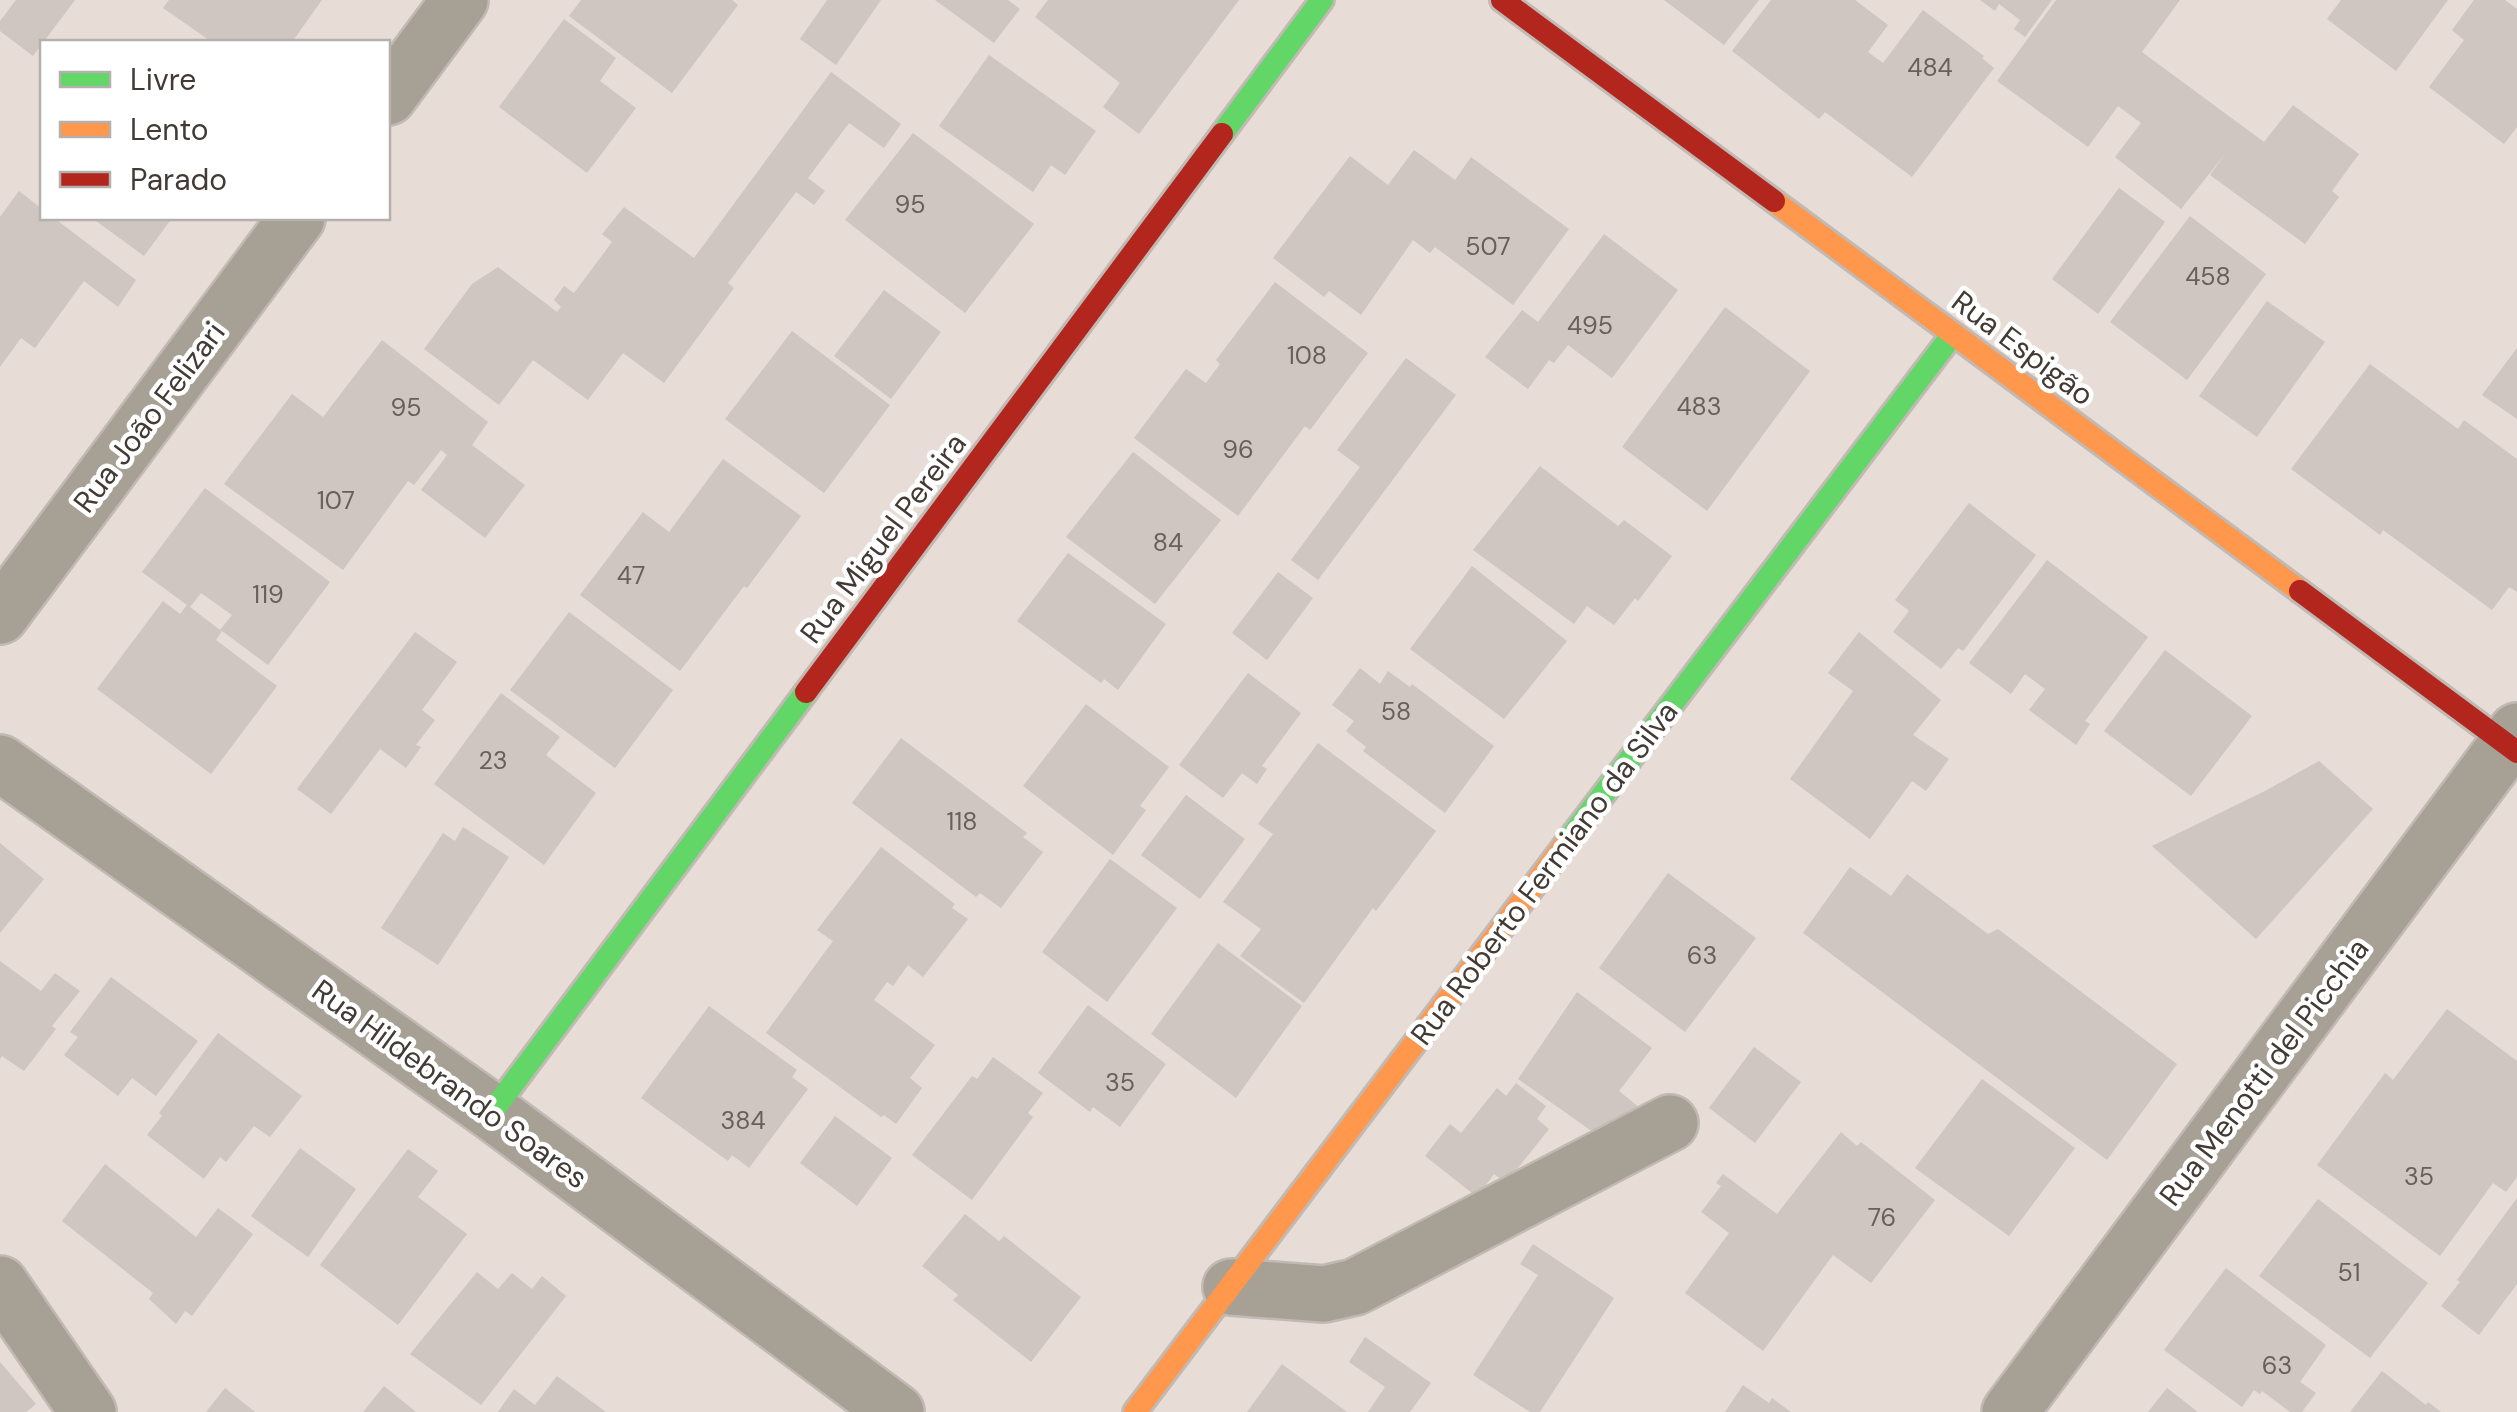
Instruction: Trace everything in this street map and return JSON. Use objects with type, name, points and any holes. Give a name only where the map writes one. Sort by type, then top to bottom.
[{"type":"street","points":[[390,93],[460,0]]},
{"type":"street","name":"Rua Miguel Pereira","points":[[492,1112],[1322,0]]},
{"type":"street","name":"Rua Espigão","points":[[1502,0],[2514,743]]},
{"type":"street","name":"Rua João Felizari","points":[[0,616],[297,220]]},
{"type":"street","name":"Rua Roberto Fermiano da Silva","points":[[1136,1412],[1953,334]]},
{"type":"street","name":"Rua Menotti del Picchia","points":[[2010,1412],[2514,743]]},
{"type":"street","name":"Rua Hildebrando Soares","points":[[0,763],[492,1112],[896,1412]]},
{"type":"street","points":[[1231,1287],[1324,1294],[1356,1288],[1670,1123]]},
{"type":"street","points":[[0,1284],[88,1412]]},
{"type":"building","points":[[16,0],[75,0],[45,40],[40,40],[33,56],[0,31],[0,21]]},
{"type":"building","points":[[169,0],[322,0],[293,40],[209,40],[163,8]]},
{"type":"building","points":[[581,0],[732,0],[738,5],[672,93],[569,16]]},
{"type":"building","points":[[827,0],[881,0],[836,65],[800,39]]},
{"type":"building","points":[[935,0],[1008,0],[1020,9],[994,43]]},
{"type":"building","points":[[1048,0],[1239,0],[1139,134],[1103,107],[1120,83],[1035,17]]},
{"type":"building","points":[[1664,0],[1759,0],[1724,45]]},
{"type":"building","points":[[1771,0],[1855,0],[1888,25],[1868,52],[1883,63],[1923,10],[1994,68],[1912,177],[1825,112],[1819,119],[1732,51]]},
{"type":"building","points":[[1980,0],[2052,0],[2025,37],[2014,29],[2020,20],[1999,4],[1995,11]]},
{"type":"building","points":[[2056,0],[2180,0],[2142,52],[2264,142],[2293,105],[2359,154],[2332,191],[2339,197],[2305,244],[2210,175],[2225,154],[2181,209],[2115,157],[2141,123],[2118,106],[2088,147],[1997,81]]},
{"type":"building","points":[[2341,0],[2448,0],[2396,71],[2327,19]]},
{"type":"building","points":[[2474,0],[2505,0],[2517,9],[2517,127],[2504,144],[2429,87],[2464,40],[2452,30]]},
{"type":"building","points":[[564,19],[616,58],[600,81],[636,108],[587,173],[499,107]]},
{"type":"building","points":[[989,55],[1096,131],[1065,175],[1051,165],[1033,192],[939,126]]},
{"type":"building","points":[[831,72],[901,124],[884,148],[849,123],[808,178],[825,191],[814,205],[796,192],[728,283],[734,288],[664,383],[623,353],[588,400],[533,360],[499,405],[424,349],[472,284],[498,267],[557,312],[561,307],[554,300],[564,286],[574,293],[612,242],[602,234],[624,207],[694,258]]},
{"type":"building","points":[[913,133],[1034,224],[965,313],[845,220]]},
{"type":"building","points":[[1414,150],[1455,180],[1471,157],[1569,229],[1513,305],[1435,247],[1430,253],[1413,240],[1361,315],[1329,291],[1324,297],[1273,258],[1350,156],[1388,185]]},
{"type":"building","points":[[2119,188],[2165,222],[2098,314],[2052,279]]},
{"type":"building","points":[[19,191],[40,207],[40,220],[57,220],[136,280],[118,307],[84,281],[35,348],[21,338],[0,367],[0,217]]},
{"type":"building","points":[[2190,216],[2266,274],[2187,380],[2110,322]]},
{"type":"building","points":[[95,220],[171,220],[144,256]]},
{"type":"building","points":[[1604,234],[1678,290],[1612,378],[1568,345],[1554,363],[1549,360],[1528,389],[1485,357],[1522,310],[1538,322]]},
{"type":"building","points":[[1275,282],[1368,353],[1310,430],[1305,426],[1238,516],[1134,438],[1186,369],[1206,383],[1220,364],[1216,360]]},
{"type":"building","points":[[884,290],[941,332],[891,399],[834,356]]},
{"type":"building","points":[[2267,301],[2325,342],[2257,437],[2199,396]]},
{"type":"building","points":[[1725,307],[1810,371],[1707,511],[1622,447]]},
{"type":"building","points":[[792,331],[890,405],[824,493],[725,419]]},
{"type":"building","points":[[382,340],[488,422],[472,445],[525,485],[485,538],[421,490],[447,455],[441,450],[414,485],[408,481],[343,570],[224,484],[292,394],[323,417]]},
{"type":"building","points":[[2517,348],[2517,419],[2482,395]]},
{"type":"building","points":[[1406,358],[1456,395],[1318,580],[1291,560],[1360,467],[1337,450]]},
{"type":"building","points":[[2370,364],[2458,429],[2464,420],[2517,459],[2517,592],[2509,587],[2492,610],[2291,469]]},
{"type":"building","points":[[1133,452],[1221,520],[1155,604],[1066,537]]},
{"type":"building","points":[[723,459],[801,516],[680,671],[580,595],[643,512],[669,532]]},
{"type":"building","points":[[1540,466],[1618,526],[1624,520],[1672,556],[1614,625],[1587,606],[1574,624],[1473,550]]},
{"type":"building","points":[[205,488],[330,582],[268,665],[222,631],[216,640],[277,686],[211,774],[97,689],[163,601],[180,614],[187,605],[142,572]],"holes":[[[201,593],[232,615],[220,630],[190,607]]]},
{"type":"building","points":[[1969,503],[2036,555],[1963,651],[1958,648],[1941,669],[1893,632],[1909,611],[1895,600]]},
{"type":"building","points":[[1068,553],[1166,624],[1118,690],[1104,679],[1101,683],[1017,621]]},
{"type":"building","points":[[2047,560],[2148,637],[2085,721],[2090,724],[2076,745],[2029,710],[2045,689],[2025,674],[2011,694],[1969,663]]},
{"type":"building","points":[[1472,566],[1567,641],[1504,719],[1410,649]]},
{"type":"building","points":[[1278,572],[1313,598],[1267,660],[1232,633]]},
{"type":"building","points":[[569,612],[673,690],[615,768],[510,690]]},
{"type":"building","points":[[415,632],[457,662],[422,710],[435,720],[416,745],[421,747],[406,768],[380,749],[331,814],[297,789]]},
{"type":"building","points":[[1859,632],[1941,700],[1913,735],[1949,759],[1926,791],[1912,781],[1870,839],[1790,779],[1853,691],[1828,673]]},
{"type":"building","points":[[2165,650],[2252,716],[2191,796],[2104,731]]},
{"type":"building","points":[[1360,668],[1380,684],[1388,671],[1410,687],[1412,684],[1494,746],[1445,813],[1363,751],[1366,747],[1346,731],[1354,721],[1332,705]]},
{"type":"building","points":[[1248,673],[1301,713],[1262,766],[1267,769],[1257,784],[1242,773],[1223,798],[1179,765]]},
{"type":"building","points":[[501,693],[560,737],[546,755],[596,793],[544,865],[434,784]]},
{"type":"building","points":[[1086,704],[1169,767],[1140,806],[1146,810],[1113,855],[1023,786]]},
{"type":"building","points":[[901,738],[1027,833],[1023,837],[1043,852],[1001,908],[980,893],[976,897],[852,803]]},
{"type":"building","points":[[1318,743],[1436,831],[1376,911],[1373,908],[1304,1003],[1240,956],[1261,929],[1223,902],[1273,834],[1258,824]]},
{"type":"building","points":[[2319,761],[2373,809],[2256,939],[2152,846]]},
{"type":"building","points":[[1186,795],[1245,839],[1200,899],[1141,855]]},
{"type":"building","points":[[463,827],[509,857],[438,965],[381,928],[443,833],[455,841]]},
{"type":"building","points":[[0,843],[44,879],[0,933]]},
{"type":"building","points":[[881,847],[955,904],[952,908],[968,919],[923,977],[908,965],[893,986],[887,982],[874,1000],[935,1045],[910,1078],[922,1088],[896,1124],[766,1033],[833,941],[817,930]]},
{"type":"building","points":[[1110,859],[1177,908],[1107,1002],[1042,952]]},
{"type":"building","points":[[1850,867],[1891,896],[1907,874],[1988,934],[1998,929],[2177,1064],[2107,1160],[1803,933]]},
{"type":"building","points":[[1668,873],[1756,938],[1685,1032],[1599,968]]},
{"type":"building","points":[[1218,943],[1302,1006],[1236,1098],[1151,1034]]},
{"type":"building","points":[[0,961],[41,991],[55,973],[80,991],[24,1071],[2,1056],[0,1059]]},
{"type":"building","points":[[111,977],[198,1041],[156,1096],[132,1078],[118,1096],[64,1055],[78,1037],[70,1032]]},
{"type":"building","points":[[1577,992],[1652,1048],[1619,1091],[1640,1108],[1593,1132],[1518,1079]]},
{"type":"building","points":[[1088,1005],[1166,1064],[1120,1127],[1093,1107],[1090,1112],[1038,1073]]},
{"type":"building","points":[[709,1006],[797,1070],[792,1077],[808,1089],[749,1168],[732,1155],[728,1161],[641,1098]]},
{"type":"building","points":[[2447,1009],[2517,1061],[2517,1177],[2506,1192],[2493,1183],[2440,1256],[2317,1165],[2385,1073],[2393,1080]]},
{"type":"building","points":[[218,1033],[302,1096],[270,1137],[254,1126],[226,1162],[220,1157],[204,1179],[147,1135]]},
{"type":"building","points":[[1754,1047],[1801,1082],[1755,1143],[1709,1108]]},
{"type":"building","points":[[993,1057],[1043,1093],[1028,1113],[1033,1117],[972,1200],[912,1155],[972,1076],[977,1079]]},
{"type":"building","points":[[1982,1079],[2075,1148],[2009,1236],[1915,1168]]},
{"type":"building","points":[[1516,1083],[1546,1106],[1537,1119],[1549,1129],[1506,1183],[1494,1174],[1477,1197],[1425,1156],[1450,1124],[1461,1133],[1497,1088],[1506,1096]]},
{"type":"building","points":[[835,1116],[892,1158],[857,1206],[800,1163]]},
{"type":"building","points":[[1841,1132],[1857,1146],[1861,1142],[1935,1200],[1871,1283],[1833,1255],[1763,1351],[1685,1293],[1729,1233],[1701,1212],[1721,1186],[1716,1183],[1723,1174],[1777,1214]]},
{"type":"building","points":[[300,1148],[356,1189],[308,1257],[251,1216]]},
{"type":"building","points":[[408,1149],[438,1171],[418,1197],[467,1234],[398,1325],[320,1265]]},
{"type":"building","points":[[105,1164],[196,1237],[218,1208],[253,1234],[192,1316],[185,1311],[176,1324],[149,1299],[153,1293],[62,1221]]},
{"type":"building","points":[[2517,1198],[2517,1284],[2479,1335],[2441,1306]]},
{"type":"building","points":[[2318,1199],[2428,1283],[2370,1358],[2259,1276]]},
{"type":"building","points":[[965,1214],[999,1241],[1004,1236],[1081,1297],[1031,1362],[953,1300],[958,1295],[922,1266]]},
{"type":"building","points":[[1533,1244],[1614,1298],[1540,1412],[1530,1412],[1473,1375],[1538,1275],[1520,1264]]},
{"type":"building","points":[[2226,1268],[2326,1345],[2300,1382],[2316,1393],[2302,1412],[2290,1412],[2262,1391],[2260,1394],[2254,1390],[2242,1407],[2164,1350]]},
{"type":"building","points":[[477,1272],[498,1289],[512,1273],[532,1289],[542,1276],[566,1296],[481,1405],[410,1354]]},
{"type":"building","points":[[1365,1337],[1431,1383],[1410,1412],[1368,1412],[1385,1387],[1349,1362]]},
{"type":"building","points":[[0,1362],[36,1404],[26,1412],[0,1412]]},
{"type":"building","points":[[1282,1364],[1347,1412],[1247,1412]]},
{"type":"building","points":[[2382,1371],[2426,1405],[2428,1402],[2441,1412],[2350,1412]]},
{"type":"building","points":[[557,1376],[606,1412],[498,1412],[514,1389],[535,1405]]},
{"type":"building","points":[[1743,1385],[1769,1403],[1772,1398],[1791,1412],[1725,1412]]},
{"type":"building","points":[[384,1386],[416,1412],[363,1412]]},
{"type":"building","points":[[225,1388],[255,1412],[206,1412]]},
{"type":"building","points":[[2167,1388],[2198,1412],[2148,1412]]},
{"type":"traffic: fast","points":[[1222,134],[1322,0]]},
{"type":"traffic: fast","points":[[1565,845],[1953,334]]},
{"type":"traffic: fast","points":[[492,1112],[806,692]]},
{"type":"traffic: slow","points":[[1774,201],[2300,591]]},
{"type":"traffic: slow","points":[[1135,1412],[1565,845]]},
{"type":"traffic: jam","points":[[1502,0],[1774,201]]},
{"type":"traffic: jam","points":[[806,692],[1222,134]]},
{"type":"traffic: jam","points":[[2300,591],[2517,752]]}]
